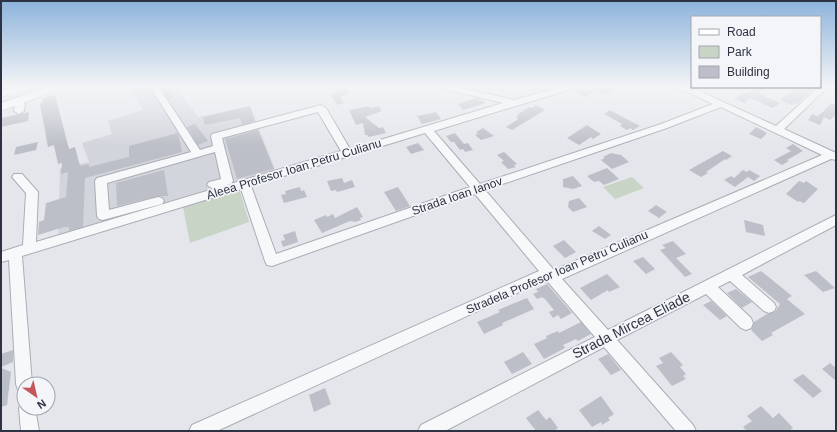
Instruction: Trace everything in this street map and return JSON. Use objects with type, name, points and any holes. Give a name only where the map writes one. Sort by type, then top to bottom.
[{"type":"main road","points":[[1,107],[15,106]]},
{"type":"street","points":[[167,106],[198,154]]},
{"type":"street","name":"Aleea Profesor Ioan Petru Culianu","points":[[15,252],[503,106]]},
{"type":"street","name":"Strada Ioan Ianov","points":[[244,183],[272,261],[656,129],[715,106]]},
{"type":"street","points":[[726,106],[833,156]]},
{"type":"street","points":[[777,130],[803,106]]},
{"type":"street","points":[[218,148],[101,181],[103,216],[227,181],[216,136],[321,108],[347,153]]},
{"type":"street","points":[[428,129],[552,277],[687,431]]},
{"type":"street","name":"Stradela Profesor Ioan Petru Culianu","points":[[198,431],[540,276],[552,277],[833,156]]},
{"type":"street","points":[[18,177],[32,192],[15,252],[23,376]]},
{"type":"street","name":"Strada Mircea Eliade","points":[[427,431],[836,220]]},
{"type":"street","points":[[731,274],[769,306]]},
{"type":"street","points":[[706,286],[746,323]]},
{"type":"street","points":[[28,416],[30,431]]},
{"type":"shaded area","points":[[141,106],[190,106],[198,117],[250,106],[276,172],[58,236],[60,168],[89,162],[82,143],[112,134],[108,121],[143,110]]},
{"type":"green space","points":[[632,177],[644,188],[615,199],[603,187]]},
{"type":"green space","points":[[239,188],[249,222],[190,243],[183,207]]},
{"type":"building","points":[[40,106],[58,106],[69,149],[75,147],[80,166],[89,164],[89,167],[129,157],[129,146],[178,133],[182,152],[85,178],[83,227],[69,231],[69,227],[64,227],[38,235],[39,222],[44,220],[46,203],[66,197],[68,172],[61,174],[62,163],[58,164],[54,145],[48,147]]},
{"type":"building","points":[[250,106],[255,121],[242,125],[240,118],[205,125],[203,117]]},
{"type":"building","points":[[368,106],[370,108],[379,106],[382,111],[365,117],[379,128],[383,127],[386,133],[369,137],[365,135],[363,123],[356,125],[349,110]]},
{"type":"building","points":[[460,106],[476,106],[463,110]]},
{"type":"building","points":[[538,106],[545,110],[512,130],[506,127],[518,119],[516,117],[518,116],[517,115],[529,107],[532,108]]},
{"type":"building","points":[[828,106],[836,106],[836,114],[830,120],[824,117],[820,125],[808,120],[812,114],[817,116]]},
{"type":"building","points":[[610,110],[640,126],[633,130],[630,128],[627,130],[620,126],[622,124],[604,114]]},
{"type":"building","points":[[29,112],[28,121],[1,127],[1,118]]},
{"type":"building","points":[[436,112],[441,119],[422,124],[417,116]]},
{"type":"building","points":[[195,124],[208,141],[198,145],[187,127]]},
{"type":"building","points":[[587,125],[601,134],[593,139],[591,137],[579,145],[567,138]]},
{"type":"building","points":[[756,127],[767,133],[761,139],[749,134]]},
{"type":"building","points":[[483,128],[494,136],[481,140],[475,135],[478,134],[476,132]]},
{"type":"building","points":[[258,130],[274,169],[237,179],[225,139]]},
{"type":"building","points":[[455,133],[464,144],[468,143],[473,150],[465,152],[463,149],[460,150],[454,142],[451,142],[446,136]]},
{"type":"building","points":[[38,142],[36,150],[14,155],[16,147]]},
{"type":"building","points":[[418,143],[424,150],[411,154],[406,147]]},
{"type":"building","points":[[793,144],[803,151],[787,160],[789,161],[782,165],[774,160],[791,151],[786,148]]},
{"type":"building","points":[[723,151],[732,156],[726,160],[725,159],[701,177],[689,170]]},
{"type":"building","points":[[504,152],[517,164],[514,165],[516,167],[508,169],[501,162],[504,161],[497,155]]},
{"type":"building","points":[[611,153],[621,155],[629,162],[612,169],[601,160],[605,158],[603,157]]},
{"type":"building","points":[[607,168],[619,179],[604,185],[599,181],[594,182],[587,176]]},
{"type":"building","points":[[164,170],[168,196],[158,196],[117,206],[116,183]]},
{"type":"building","points":[[743,170],[747,172],[749,170],[760,176],[754,181],[748,177],[735,187],[724,180],[731,176],[734,178]]},
{"type":"building","points":[[573,176],[582,186],[573,189],[563,187],[563,179]]},
{"type":"building","points":[[342,178],[344,183],[352,180],[355,187],[337,192],[336,190],[331,191],[327,181]]},
{"type":"building","points":[[799,181],[804,183],[806,181],[818,189],[804,203],[798,202],[786,194]]},
{"type":"building","points":[[300,187],[301,191],[304,190],[307,197],[284,203],[281,195],[286,194],[285,191]]},
{"type":"building","points":[[398,187],[410,206],[396,211],[384,192]]},
{"type":"building","points":[[579,198],[587,207],[573,212],[568,207],[569,201]]},
{"type":"building","points":[[656,205],[667,212],[659,218],[648,211]]},
{"type":"building","points":[[357,207],[363,217],[360,218],[361,220],[355,222],[350,221],[322,233],[314,220],[333,214],[335,218]]},
{"type":"building","points":[[744,220],[763,225],[765,236],[746,232]]},
{"type":"building","points":[[599,226],[611,235],[605,239],[592,231]]},
{"type":"building","points":[[295,231],[298,242],[283,247],[281,241],[285,240],[283,235]]},
{"type":"building","points":[[564,240],[576,252],[565,258],[553,246]]},
{"type":"building","points":[[673,241],[686,254],[676,258],[692,274],[685,277],[660,250],[666,248],[662,245]]},
{"type":"building","points":[[643,257],[655,269],[646,274],[633,261]]},
{"type":"building","points":[[761,271],[792,296],[787,299],[805,314],[771,333],[773,335],[762,341],[751,330],[754,322],[767,314],[775,312],[780,304],[748,277]]},
{"type":"building","points":[[816,271],[835,288],[823,292],[804,275]]},
{"type":"building","points":[[607,274],[620,287],[609,292],[608,290],[591,300],[580,288]]},
{"type":"building","points":[[547,284],[572,313],[561,319],[558,315],[553,318],[549,312],[554,310],[545,299],[542,297],[537,299],[533,294],[538,292],[536,289]]},
{"type":"building","points":[[736,289],[752,302],[742,308],[727,293]]},
{"type":"building","points":[[527,298],[534,309],[502,323],[503,325],[484,334],[477,322],[500,312],[498,310]]},
{"type":"building","points":[[711,301],[727,316],[720,320],[703,305]]},
{"type":"building","points":[[581,322],[591,334],[578,341],[576,339],[563,345],[565,348],[544,359],[534,344],[547,338],[546,336],[558,331],[559,333]]},
{"type":"building","points":[[13,350],[13,362],[1,367],[1,354]]},
{"type":"building","points":[[523,352],[532,364],[512,374],[504,362]]},
{"type":"building","points":[[671,352],[683,365],[680,367],[686,374],[683,376],[686,379],[672,386],[656,366],[663,363],[659,358]]},
{"type":"building","points":[[608,354],[621,370],[611,375],[598,359]]},
{"type":"building","points":[[830,363],[836,368],[836,381],[822,369]]},
{"type":"building","points":[[1,368],[11,372],[7,405],[1,407]]},
{"type":"building","points":[[803,374],[822,391],[813,398],[793,380]]},
{"type":"building","points":[[325,388],[331,404],[314,412],[309,395]]},
{"type":"building","points":[[601,396],[614,414],[608,418],[610,420],[602,425],[601,422],[592,427],[579,410]]},
{"type":"building","points":[[761,406],[773,418],[779,413],[793,428],[789,431],[747,431],[743,427],[752,421],[747,416]]},
{"type":"building","points":[[538,410],[546,420],[550,417],[558,428],[554,431],[536,431],[526,418]]}]
